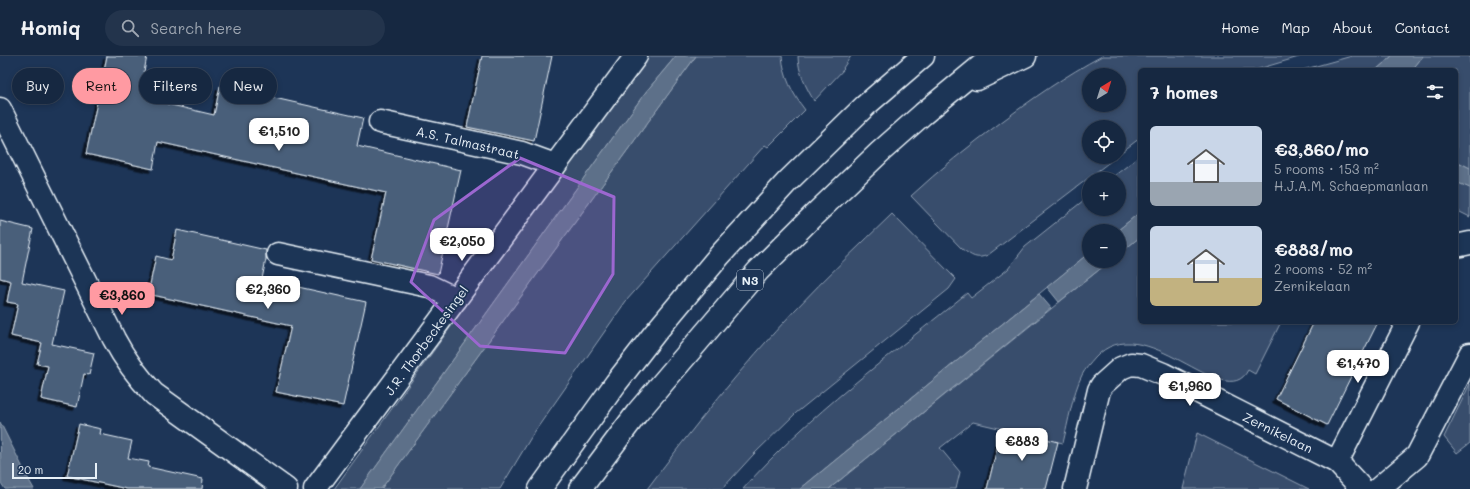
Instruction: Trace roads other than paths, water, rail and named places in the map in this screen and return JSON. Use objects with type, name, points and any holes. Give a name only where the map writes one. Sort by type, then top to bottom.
[{"type":"street","name":"J.R. Thorbeckesingel","points":[[316,489],[636,56]]},
{"type":"street","points":[[865,106],[904,56]]},
{"type":"street","points":[[540,489],[616,383],[655,333],[720,255],[788,182],[865,106],[923,56]]},
{"type":"street","name":"N3","points":[[580,489],[637,413],[758,271],[880,152],[945,95],[993,56]]},
{"type":"street","name":"N3","points":[[945,95],[1025,56]]},
{"type":"street","points":[[0,110],[124,358],[154,394],[286,489]]},
{"type":"street","name":"A.S. Talmastraat","points":[[380,122],[522,153],[555,165]]},
{"type":"street","points":[[1458,246],[1470,243]]},
{"type":"street","points":[[278,254],[429,286],[456,299]]},
{"type":"street","points":[[1337,462],[1407,324]]},
{"type":"street","points":[[1378,489],[1418,456],[1470,354]]},
{"type":"street","name":"Zernikelaan","points":[[1075,489],[1099,390],[1112,375],[1121,368],[1131,364],[1141,365],[1163,374],[1337,462],[1362,489]]}]
